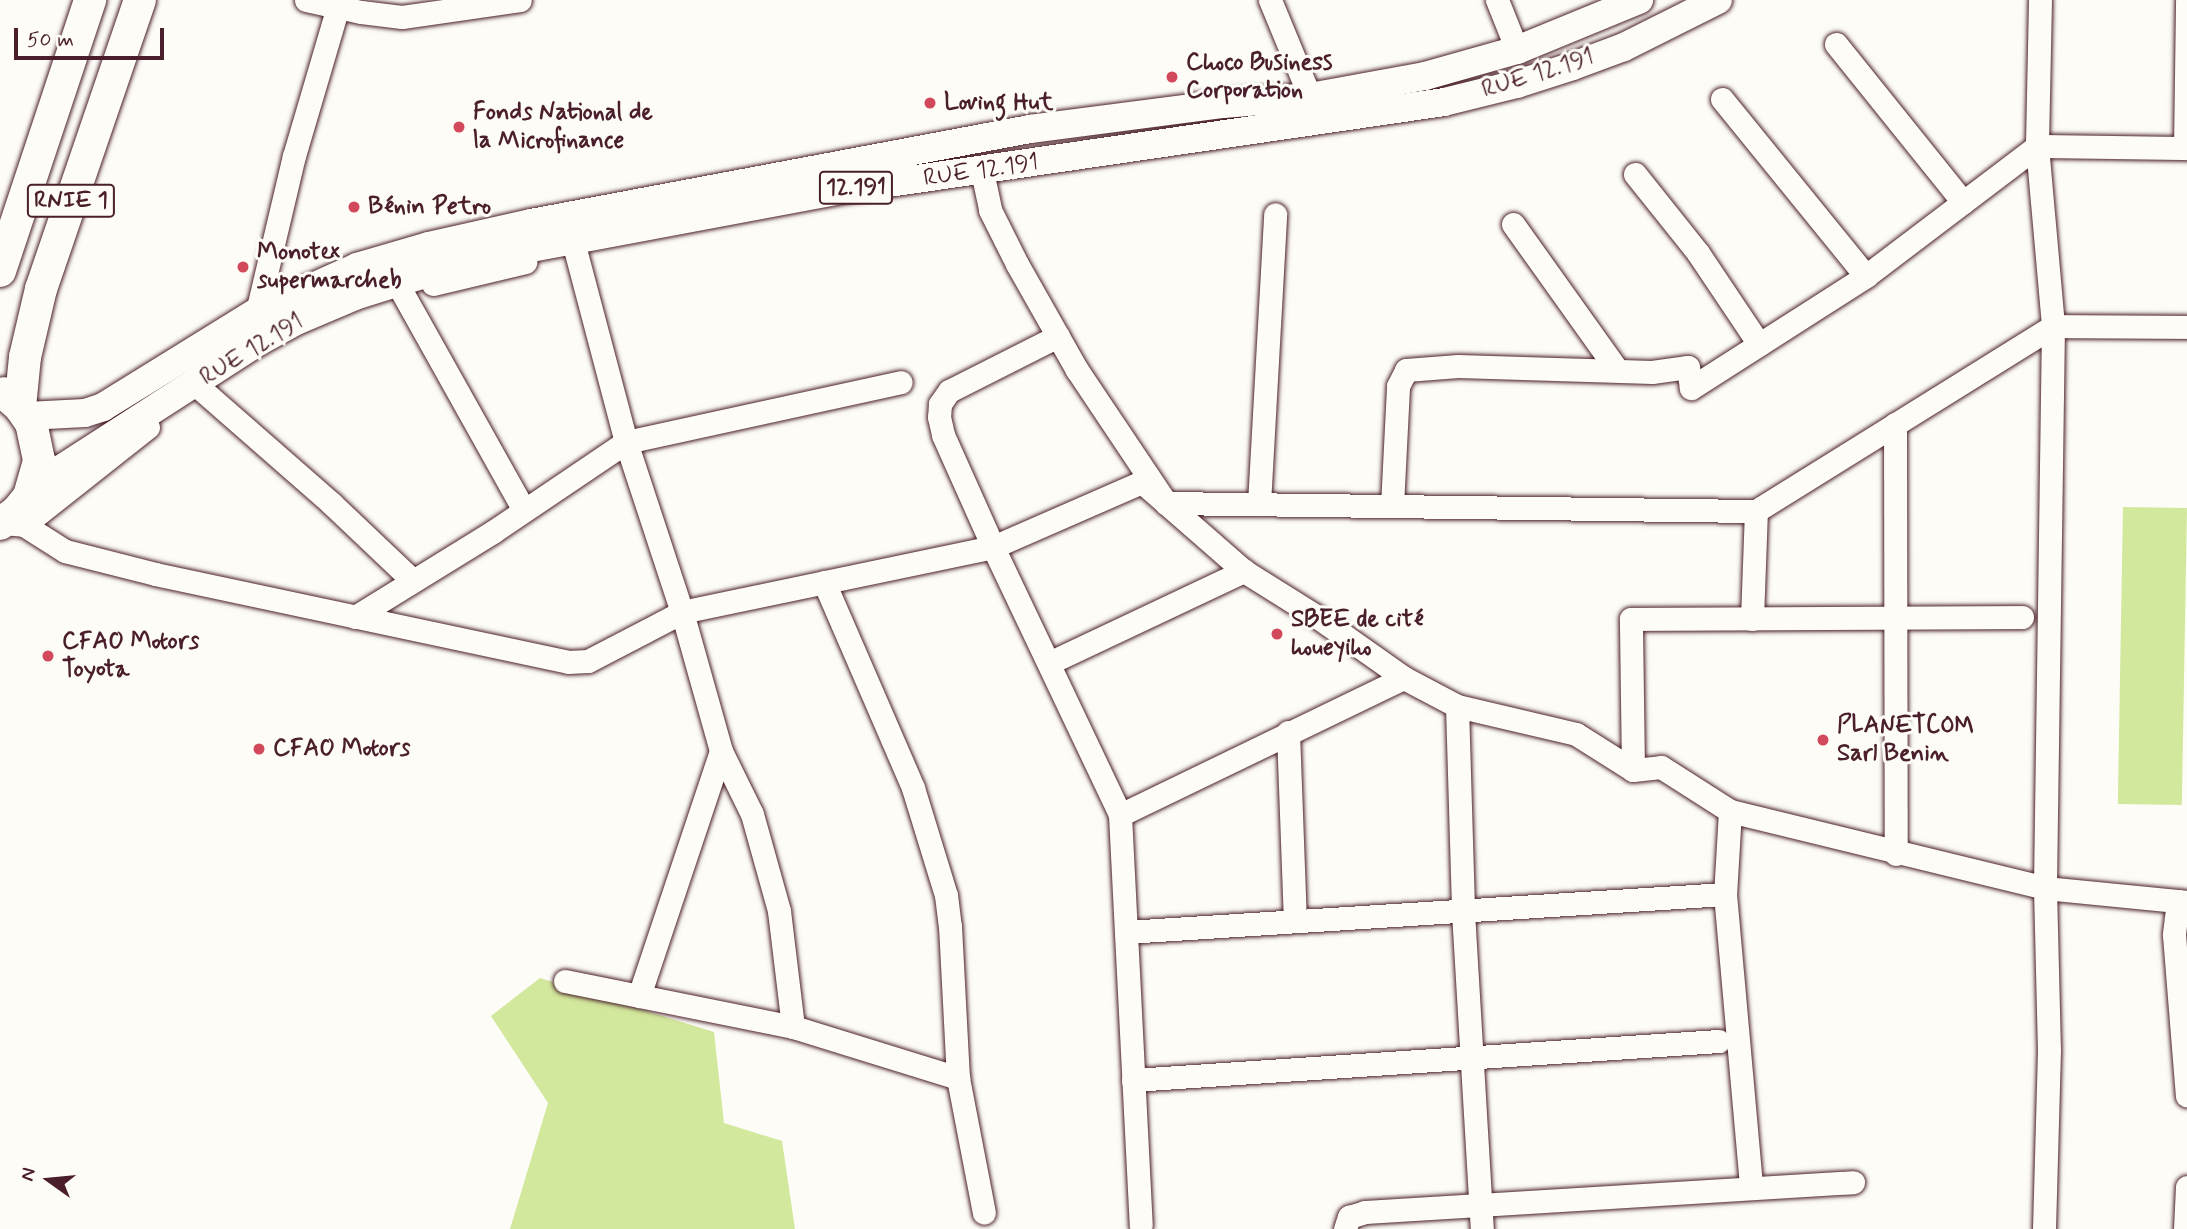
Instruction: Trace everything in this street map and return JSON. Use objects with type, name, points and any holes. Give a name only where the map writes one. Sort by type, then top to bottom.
[{"type":"highway","name":"RNIE 1","points":[[0,271],[90,0]]},
{"type":"highway","name":"RNIE 1","points":[[7,524],[33,487],[39,450],[35,431],[16,405],[37,299],[139,0]]},
{"type":"main road","name":"RUE 12.191","points":[[16,405],[85,413],[103,407],[257,312],[357,267],[531,223],[1030,129],[1223,104],[1310,97],[1425,76],[1517,50],[1639,0]]},
{"type":"main road","name":"RUE 12.191","points":[[33,487],[258,341],[343,301],[473,260],[836,192],[1444,102],[1517,84],[1573,66],[1623,47],[1718,0]]},
{"type":"street","points":[[306,0],[339,3],[402,17],[520,0]]},
{"type":"street","points":[[1270,0],[1310,97]]},
{"type":"street","points":[[1497,0],[1517,50]]},
{"type":"street","points":[[2040,0],[2037,146],[2053,326],[2045,888],[2049,1050],[2044,1229]]},
{"type":"street","points":[[1392,506],[1398,386],[1406,370],[1458,366],[1652,372],[1688,367],[1691,388],[1866,276],[2037,146],[2186,148],[2187,0]]},
{"type":"street","points":[[257,312],[294,156],[339,3]]},
{"type":"street","points":[[1836,44],[1963,202]]},
{"type":"street","points":[[1722,99],[1866,276]]},
{"type":"street","points":[[982,171],[990,210],[1058,336],[1166,503]]},
{"type":"street","points":[[1635,174],[1698,253],[1759,344]]},
{"type":"street","points":[[1259,504],[1275,214]]},
{"type":"street","points":[[1513,224],[1617,370]]},
{"type":"street","points":[[7,524],[249,359],[298,334],[402,292],[575,249],[637,229]]},
{"type":"street","points":[[575,249],[626,442],[682,612],[721,751],[752,814],[779,911],[793,1027]]},
{"type":"street","points":[[402,292],[524,510]]},
{"type":"street","points":[[1166,503],[1756,511],[2053,326],[2187,327]]},
{"type":"street","points":[[1058,336],[949,391],[940,404],[943,435],[1120,814],[1141,1224]]},
{"type":"street","points":[[355,617],[626,442],[901,382]]},
{"type":"street","points":[[203,391],[332,504],[412,580]]},
{"type":"street","points":[[1895,424],[1896,854]]},
{"type":"street","points":[[7,524],[65,551],[355,617],[568,662],[589,662],[682,612],[993,547],[1142,482],[1244,571],[1319,618],[1404,678],[1457,705],[1576,734],[1633,770],[1661,767],[1730,811],[1896,854],[2045,888],[2183,902],[2174,935],[2187,1095]]},
{"type":"street","points":[[1752,619],[1756,511]]},
{"type":"street","points":[[1049,663],[1244,571]]},
{"type":"street","points":[[824,582],[913,788],[939,870],[950,926],[958,1078],[984,1213]]},
{"type":"street","points":[[1633,770],[1631,619],[2022,617]]},
{"type":"street","points":[[1120,814],[1404,678]]},
{"type":"street","points":[[1457,705],[1463,912],[1483,1218]]},
{"type":"street","points":[[1288,733],[1295,921]]},
{"type":"street","points":[[639,996],[721,751]]},
{"type":"street","points":[[1730,811],[1725,894],[1751,1188]]},
{"type":"street","points":[[1126,932],[1725,894]]},
{"type":"street","points":[[565,981],[793,1027],[958,1078]]},
{"type":"street","points":[[1133,1080],[1719,1041]]},
{"type":"street","points":[[1345,1229],[1349,1217],[1365,1212],[1483,1218],[1751,1188],[1853,1182]]},
{"type":"street","points":[[2185,1229],[2187,1187]]},
{"type":"green space","points":[[2123,507],[2187,508],[2182,805],[2118,804]]},
{"type":"green space","points":[[540,978],[714,1032],[724,1123],[782,1141],[795,1229],[510,1229],[548,1103],[491,1016]]},
{"type":"place","name":"Choco Business Corporation","points":[[1172,77]]},
{"type":"place","name":"Loving Hut","points":[[930,103]]},
{"type":"place","name":"Fonds National de la Microfinance","points":[[459,127]]},
{"type":"place","name":"Bénin Petro","points":[[354,207]]},
{"type":"place","name":"Monotex supermarcheb","points":[[243,267]]},
{"type":"place","name":"SBEE de cité houeyiho","points":[[1277,634]]},
{"type":"place","name":"CFAO Motors Toyota","points":[[48,656]]},
{"type":"place","name":"PLANETCOM Sarl Benin","points":[[1823,740]]},
{"type":"place","name":"CFAO Motors","points":[[259,749]]}]
